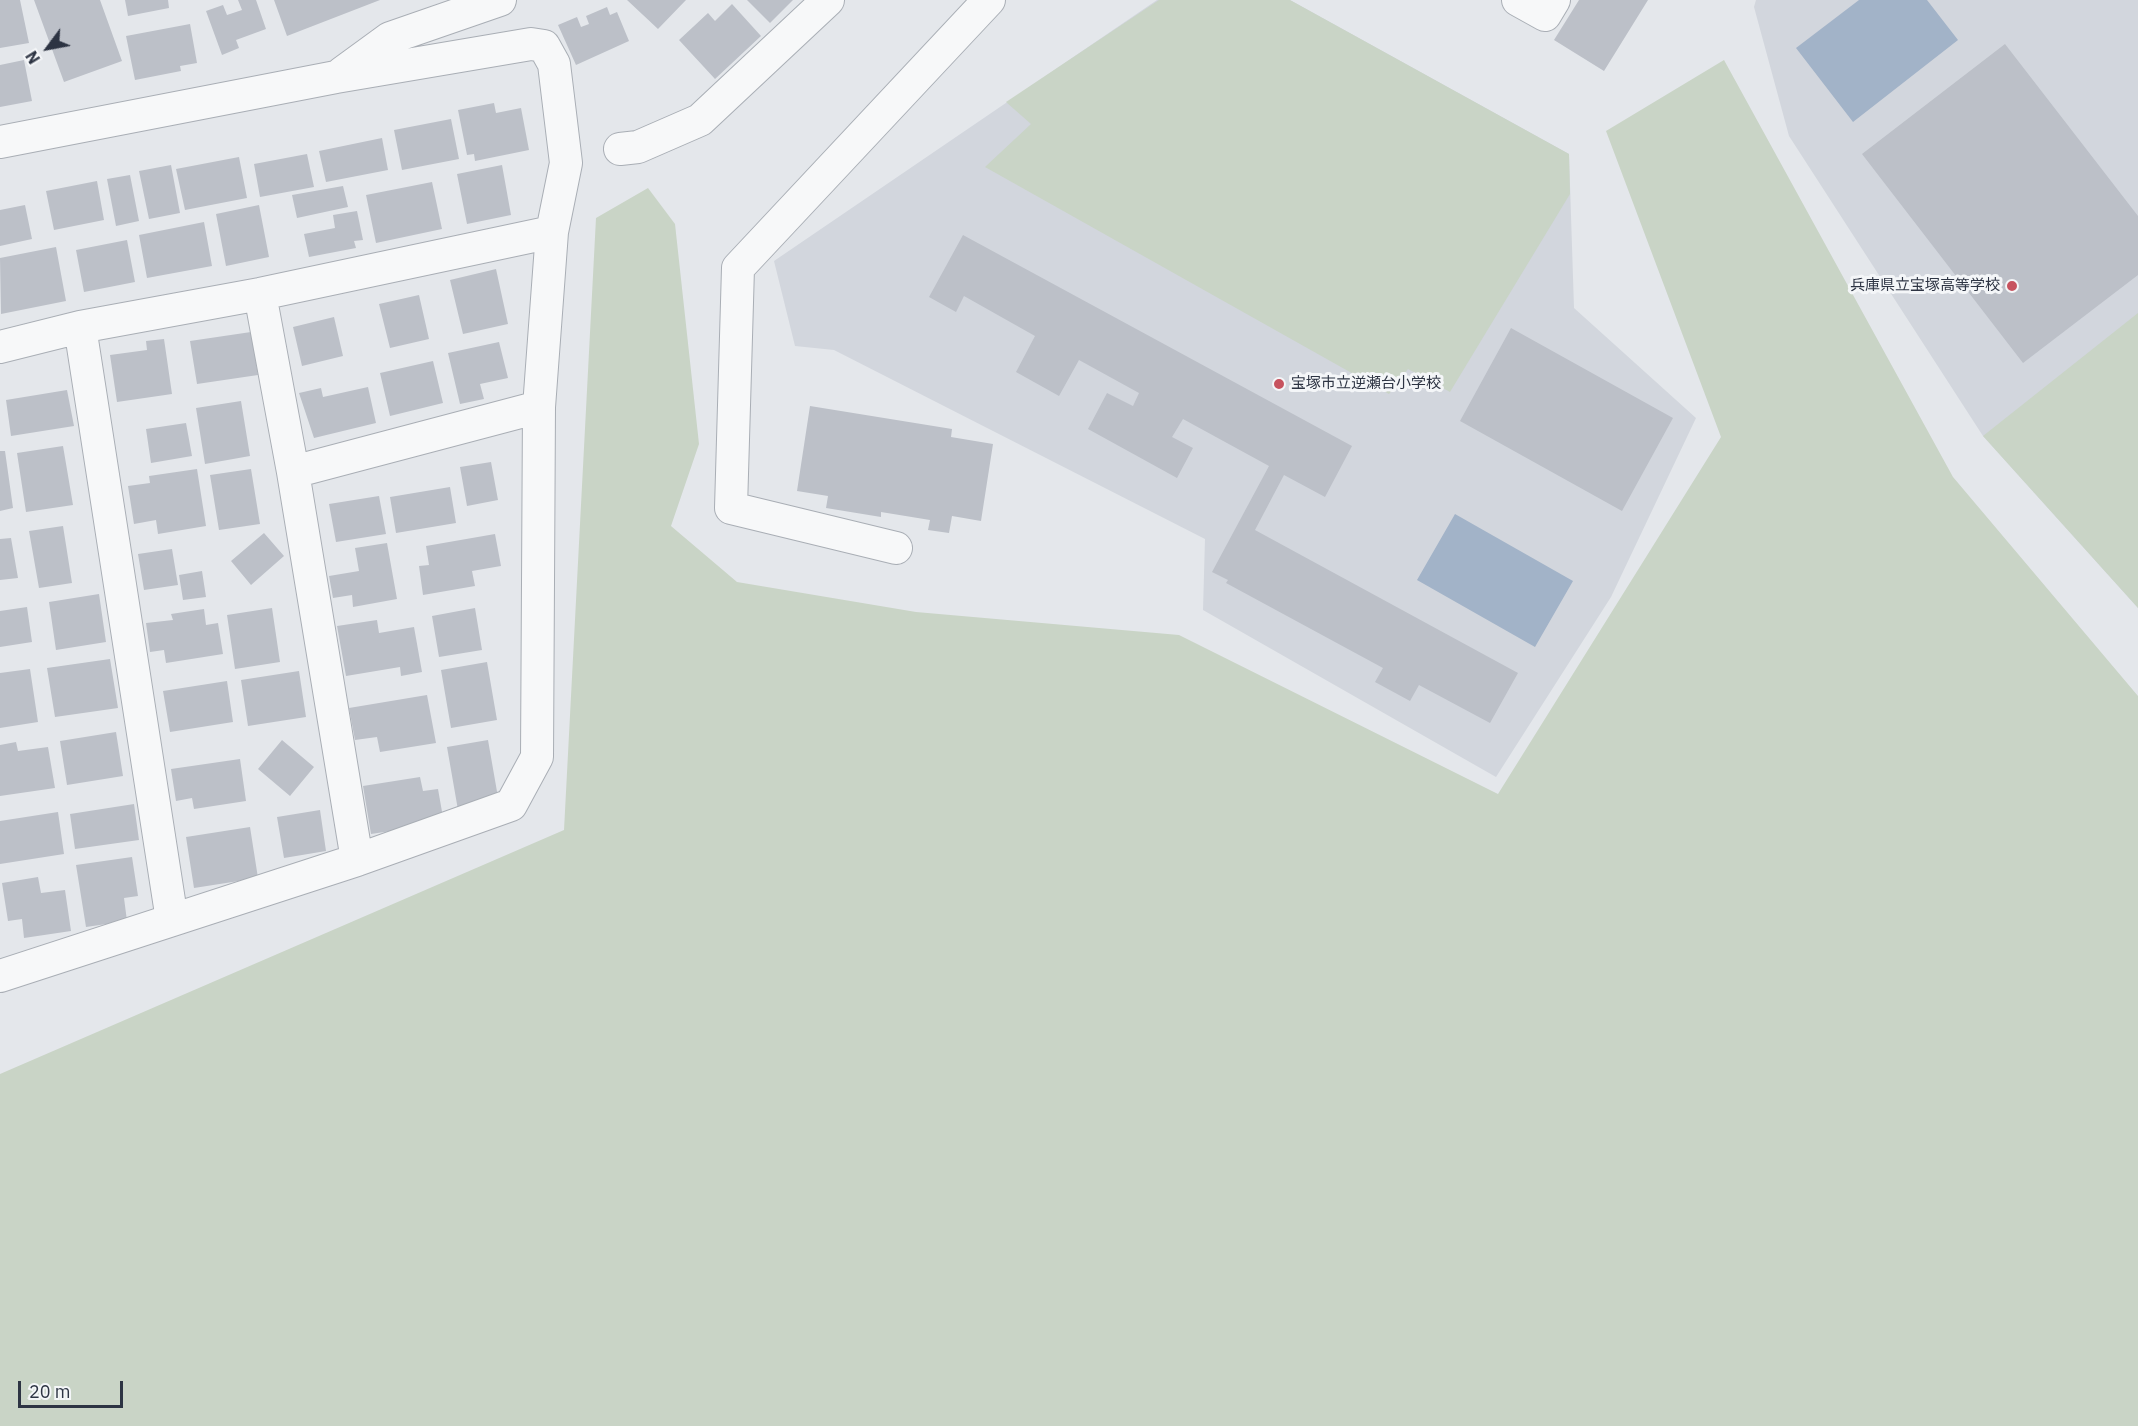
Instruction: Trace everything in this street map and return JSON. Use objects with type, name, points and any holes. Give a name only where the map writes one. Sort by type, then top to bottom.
[{"type":"street","points":[[335,78],[390,38],[500,0]]},
{"type":"street","points":[[620,149],[638,147],[700,120],[828,0]]},
{"type":"street","points":[[896,548],[731,508],[738,268],[989,0]]},
{"type":"street","points":[[1518,0],[1545,15],[1554,0]]},
{"type":"street","points":[[0,142],[335,78],[531,44],[544,46],[554,64],[566,163],[552,232],[539,407],[537,757],[511,805],[357,860],[0,976]]},
{"type":"street","points":[[0,347],[80,327],[260,294],[552,232]]},
{"type":"street","points":[[260,294],[294,472],[357,860]]},
{"type":"street","points":[[80,327],[172,920]]},
{"type":"street","points":[[294,472],[539,407]]},
{"type":"shaded area","name":"宝塚市立逆瀬台小学校","points":[[1157,0],[1290,0],[1569,154],[1574,308],[1696,418],[1611,597],[1496,777],[1203,610],[1205,539],[834,350],[795,346],[774,261]]},
{"type":"shaded area","name":"兵庫県立宝塚高等学校","points":[[1756,0],[2138,0],[2138,608],[1983,436],[1789,136],[1754,7]]},
{"type":"green space","points":[[1159,0],[1290,0],[1569,154],[1570,194],[1450,392],[1408,369],[1389,394],[985,167],[1031,124],[1006,102]]},
{"type":"green space","points":[[1724,60],[1953,477],[2138,696],[2138,1426],[0,1426],[0,1074],[564,830],[596,218],[648,188],[675,224],[699,444],[671,526],[737,582],[916,612],[1179,635],[1498,794],[1721,437],[1606,131]]},
{"type":"green space","points":[[2138,313],[2138,608],[1983,436]]},
{"type":"water","points":[[1859,0],[1927,0],[1958,40],[1853,122],[1796,48]]},
{"type":"water","points":[[1455,514],[1573,581],[1535,647],[1417,580]]},
{"type":"building","points":[[0,0],[20,0],[29,43],[0,48]]},
{"type":"building","points":[[34,0],[100,0],[122,61],[64,82]]},
{"type":"building","points":[[125,0],[168,0],[169,8],[128,16]]},
{"type":"building","points":[[238,0],[256,0],[266,29],[236,40],[239,48],[222,55],[206,11],[223,5],[227,15],[242,10]]},
{"type":"building","points":[[274,0],[380,0],[287,36]]},
{"type":"building","points":[[627,0],[686,0],[658,29]]},
{"type":"building","points":[[747,0],[793,0],[770,23]]},
{"type":"building","points":[[1579,0],[1648,0],[1604,71],[1554,40]]},
{"type":"building","points":[[732,4],[761,36],[715,79],[679,40],[708,13],[715,21]]},
{"type":"building","points":[[607,7],[610,15],[617,12],[629,41],[576,65],[558,25],[577,17],[581,27],[589,24],[586,16]]},
{"type":"building","points":[[190,24],[197,63],[180,66],[181,71],[135,80],[126,36]]},
{"type":"building","points":[[2005,44],[2138,216],[2138,275],[2023,363],[1862,154]]},
{"type":"building","points":[[24,60],[32,101],[0,107],[0,65]]},
{"type":"building","points":[[494,103],[496,113],[521,108],[529,150],[475,161],[474,154],[467,155],[458,110]]},
{"type":"building","points":[[451,119],[459,159],[402,170],[394,130]]},
{"type":"building","points":[[382,138],[388,170],[326,182],[319,151]]},
{"type":"building","points":[[307,154],[314,187],[260,197],[254,164]]},
{"type":"building","points":[[239,157],[247,198],[185,210],[176,169]]},
{"type":"building","points":[[171,165],[180,213],[149,219],[139,171]]},
{"type":"building","points":[[502,165],[511,215],[467,224],[457,174]]},
{"type":"building","points":[[130,175],[139,221],[116,226],[107,179]]},
{"type":"building","points":[[97,181],[104,220],[54,230],[46,191]]},
{"type":"building","points":[[432,182],[442,229],[376,243],[366,195]]},
{"type":"building","points":[[343,186],[348,207],[297,218],[292,195]]},
{"type":"building","points":[[25,205],[32,239],[0,246],[0,210]]},
{"type":"building","points":[[259,205],[269,257],[226,266],[216,214]]},
{"type":"building","points":[[357,211],[363,240],[354,241],[356,248],[309,257],[304,234],[335,228],[333,215]]},
{"type":"building","points":[[204,222],[212,266],[147,278],[139,235]]},
{"type":"building","points":[[963,235],[1352,446],[1325,497],[1284,475],[1255,530],[1518,673],[1490,723],[1419,685],[1410,701],[1375,682],[1383,668],[1226,583],[1228,580],[1212,572],[1269,466],[1183,419],[1172,437],[1193,448],[1177,478],[1088,429],[1107,393],[1133,406],[1139,393],[1079,360],[1059,396],[1016,372],[1035,336],[964,296],[956,312],[929,297]]},
{"type":"building","points":[[127,240],[135,282],[84,292],[76,250]]},
{"type":"building","points":[[56,247],[66,301],[1,314],[0,258]]},
{"type":"building","points":[[496,269],[508,324],[463,334],[450,280]]},
{"type":"building","points":[[419,295],[429,339],[390,348],[379,304]]},
{"type":"building","points":[[334,317],[343,356],[302,366],[293,327]]},
{"type":"building","points":[[1511,328],[1673,418],[1622,511],[1460,421]]},
{"type":"building","points":[[251,332],[258,375],[197,384],[190,341]]},
{"type":"building","points":[[164,339],[172,394],[117,402],[110,355],[147,350],[146,341]]},
{"type":"building","points":[[499,342],[508,378],[480,384],[484,399],[460,404],[448,353]]},
{"type":"building","points":[[433,361],[443,403],[390,416],[380,373]]},
{"type":"building","points":[[368,387],[376,423],[314,438],[299,393],[321,388],[323,397]]},
{"type":"building","points":[[67,390],[74,426],[11,436],[6,400]]},
{"type":"building","points":[[241,401],[250,456],[205,464],[196,408]]},
{"type":"building","points":[[810,406],[952,429],[951,437],[993,444],[981,521],[952,516],[949,533],[928,530],[930,520],[881,512],[881,517],[826,508],[828,496],[797,491]]},
{"type":"building","points":[[186,423],[192,456],[151,463],[146,429]]},
{"type":"building","points":[[63,446],[73,505],[26,512],[17,453]]},
{"type":"building","points":[[0,451],[5,451],[13,508],[0,511]]},
{"type":"building","points":[[491,462],[498,500],[467,506],[460,467]]},
{"type":"building","points":[[197,469],[206,526],[158,534],[156,520],[134,524],[128,486],[150,483],[149,476]]},
{"type":"building","points":[[251,469],[260,524],[219,530],[210,475]]},
{"type":"building","points":[[450,487],[456,523],[396,533],[390,497]]},
{"type":"building","points":[[379,496],[386,534],[336,542],[329,504]]},
{"type":"building","points":[[63,526],[72,583],[39,588],[29,531]]},
{"type":"building","points":[[264,533],[284,556],[251,585],[231,561]]},
{"type":"building","points":[[495,534],[501,566],[472,571],[475,586],[423,595],[419,566],[429,565],[426,546]]},
{"type":"building","points":[[11,538],[18,578],[0,580],[0,539]]},
{"type":"building","points":[[387,543],[397,599],[353,607],[352,595],[333,598],[329,576],[359,571],[355,548]]},
{"type":"building","points":[[172,549],[178,585],[144,590],[138,554]]},
{"type":"building","points":[[202,571],[206,597],[183,600],[179,575]]},
{"type":"building","points":[[99,594],[106,642],[56,650],[49,602]]},
{"type":"building","points":[[27,607],[32,642],[0,647],[0,611]]},
{"type":"building","points":[[272,608],[280,662],[235,669],[227,615]]},
{"type":"building","points":[[475,608],[482,650],[439,657],[432,616]]},
{"type":"building","points":[[204,609],[206,625],[218,623],[223,654],[166,663],[164,650],[150,652],[146,623],[173,620],[171,614]]},
{"type":"building","points":[[377,620],[379,633],[414,627],[422,672],[401,676],[400,667],[346,676],[337,626]]},
{"type":"building","points":[[110,659],[118,708],[55,717],[47,668]]},
{"type":"building","points":[[487,662],[497,720],[451,728],[441,670]]},
{"type":"building","points":[[30,669],[38,722],[0,728],[0,673]]},
{"type":"building","points":[[299,671],[306,717],[248,726],[241,680]]},
{"type":"building","points":[[227,681],[233,722],[170,732],[163,691]]},
{"type":"building","points":[[427,695],[436,743],[380,752],[377,737],[355,740],[349,708]]},
{"type":"building","points":[[116,732],[123,776],[67,785],[60,741]]},
{"type":"building","points":[[282,740],[314,767],[290,796],[258,769]]},
{"type":"building","points":[[488,740],[499,803],[458,810],[447,747]]},
{"type":"building","points":[[16,742],[18,751],[48,747],[55,788],[0,796],[0,745]]},
{"type":"building","points":[[240,759],[246,801],[194,809],[192,798],[176,801],[171,769]]},
{"type":"building","points":[[420,777],[423,791],[438,789],[444,823],[371,834],[363,786]]},
{"type":"building","points":[[134,804],[139,840],[75,849],[70,814]]},
{"type":"building","points":[[320,810],[326,851],[284,858],[277,817]]},
{"type":"building","points":[[58,812],[64,854],[0,864],[0,821]]},
{"type":"building","points":[[250,827],[258,878],[194,888],[186,837]]},
{"type":"building","points":[[132,857],[138,896],[124,898],[127,921],[86,927],[76,865]]},
{"type":"building","points":[[38,877],[41,893],[65,890],[71,931],[24,938],[22,919],[8,921],[2,883]]},
{"type":"place","name":"兵庫県立宝塚高等学校","points":[[2012,286]]},
{"type":"place","name":"宝塚市立逆瀬台小学校","points":[[1279,384]]}]
